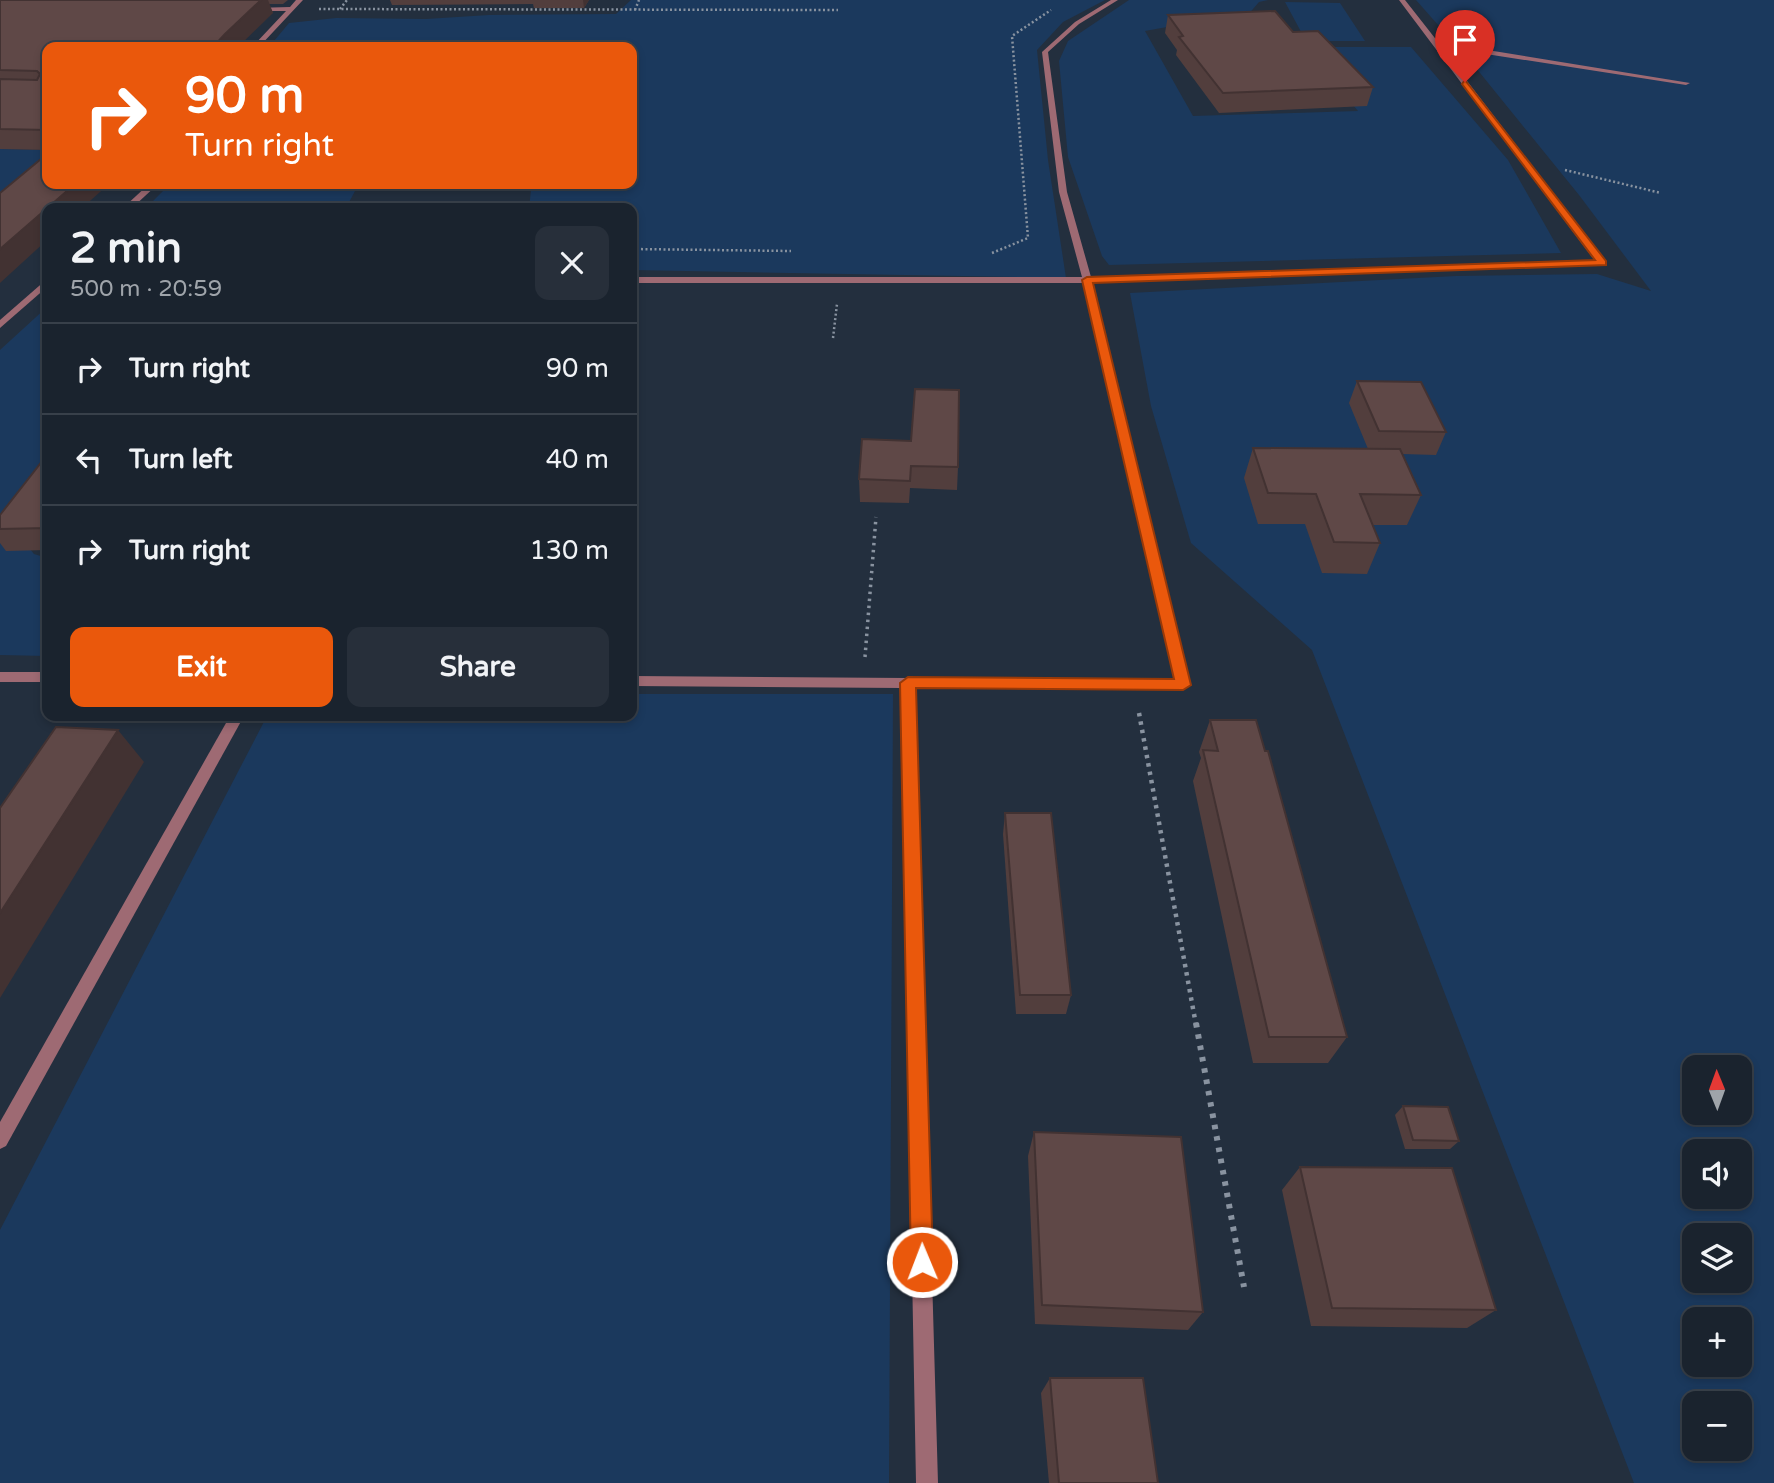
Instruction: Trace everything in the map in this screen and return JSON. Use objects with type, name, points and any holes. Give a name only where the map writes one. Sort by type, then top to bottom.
[{"type":"street","points":[[260,42],[300,0]]},
{"type":"street","points":[[637,681],[1183,685],[1087,280],[1063,192],[1045,52],[1077,23],[1115,0]]},
{"type":"street","points":[[637,280],[1087,280],[1602,263],[1402,0]]},
{"type":"street","points":[[249,9],[290,9]]},
{"type":"street","points":[[1436,44],[1686,83]]},
{"type":"street","points":[[133,203],[148,189]]},
{"type":"street","points":[[0,325],[42,287]]},
{"type":"street","points":[[0,677],[42,677]]},
{"type":"street","points":[[908,683],[927,1483]]},
{"type":"street","points":[[0,1140],[234,721]]},
{"type":"path","points":[[339,9],[348,0]]},
{"type":"path","points":[[635,10],[639,0]]},
{"type":"path","points":[[990,254],[1028,238],[1012,36],[1055,7]]},
{"type":"path","points":[[290,9],[838,10]]},
{"type":"path","points":[[1523,159],[1661,193]]},
{"type":"path","points":[[637,249],[797,251]]},
{"type":"path","points":[[833,338],[840,282]]},
{"type":"path","points":[[863,682],[876,517]]},
{"type":"path","points":[[1134,684],[1244,1287]]},
{"type":"shaded area","points":[[631,0],[1105,0],[1063,22],[1037,50],[1048,160],[1066,278],[637,270],[637,203],[530,203],[531,190],[355,191],[349,203],[151,203],[165,189],[637,189],[637,42],[273,42],[289,23],[336,18],[426,19],[489,15],[616,14]]},
{"type":"shaded area","points":[[1129,0],[1268,0],[1259,2],[1241,23],[1178,25],[1145,31],[1193,116],[1358,111],[1305,47],[1411,47],[1508,160],[1561,253],[1109,265],[1102,256],[1068,157],[1059,61],[1068,41]]},
{"type":"shaded area","points":[[1416,0],[1774,0],[1774,1483],[1634,1483],[1312,650],[1191,543],[1151,406],[1130,293],[1456,276],[1597,274],[1651,291],[1579,195],[1476,68]]},
{"type":"shaded area","points":[[1285,2],[1340,3],[1365,41],[1306,41]]},
{"type":"shaded area","points":[[0,149],[42,150],[42,188],[0,224]]},
{"type":"shaded area","points":[[42,312],[42,479],[10,525],[34,554],[42,556],[42,656],[0,655],[0,350]]},
{"type":"shaded area","points":[[637,694],[893,694],[889,1483],[0,1483],[0,1230],[264,721],[637,721]]},
{"type":"building","points":[[0,0],[261,0],[218,42],[42,42],[42,130],[0,129],[0,79],[37,80],[40,74],[37,71],[0,70]]},
{"type":"building","points":[[1275,11],[1293,32],[1318,31],[1373,87],[1223,93],[1179,37],[1183,36],[1168,15]]},
{"type":"building","points":[[42,158],[42,189],[69,189],[53,203],[42,203],[42,213],[0,249],[0,193]]},
{"type":"building","points":[[1357,381],[1421,382],[1446,432],[1379,431]]},
{"type":"building","points":[[915,389],[959,390],[958,467],[911,466],[910,481],[859,479],[862,439],[911,441]]},
{"type":"building","points":[[1253,448],[1400,449],[1421,495],[1360,494],[1380,543],[1334,542],[1316,494],[1268,493]]},
{"type":"building","points":[[42,461],[42,528],[0,529],[0,515]]},
{"type":"building","points":[[1210,720],[1256,720],[1265,751],[1268,751],[1347,1037],[1269,1037],[1203,750],[1218,751]]},
{"type":"building","points":[[56,727],[118,730],[0,913],[0,808]]},
{"type":"building","points":[[1005,813],[1051,813],[1071,995],[1020,995]]},
{"type":"building","points":[[1403,1106],[1448,1107],[1459,1141],[1413,1140]]},
{"type":"building","points":[[1034,1132],[1181,1137],[1203,1312],[1042,1305]]},
{"type":"building","points":[[1300,1167],[1452,1168],[1496,1310],[1332,1308]]},
{"type":"building","points":[[1050,1378],[1143,1378],[1158,1483],[1059,1483]]},
{"type":"route","points":[[922,1262],[908,683],[1183,685],[1087,280],[1602,263],[1465,82]]}]
